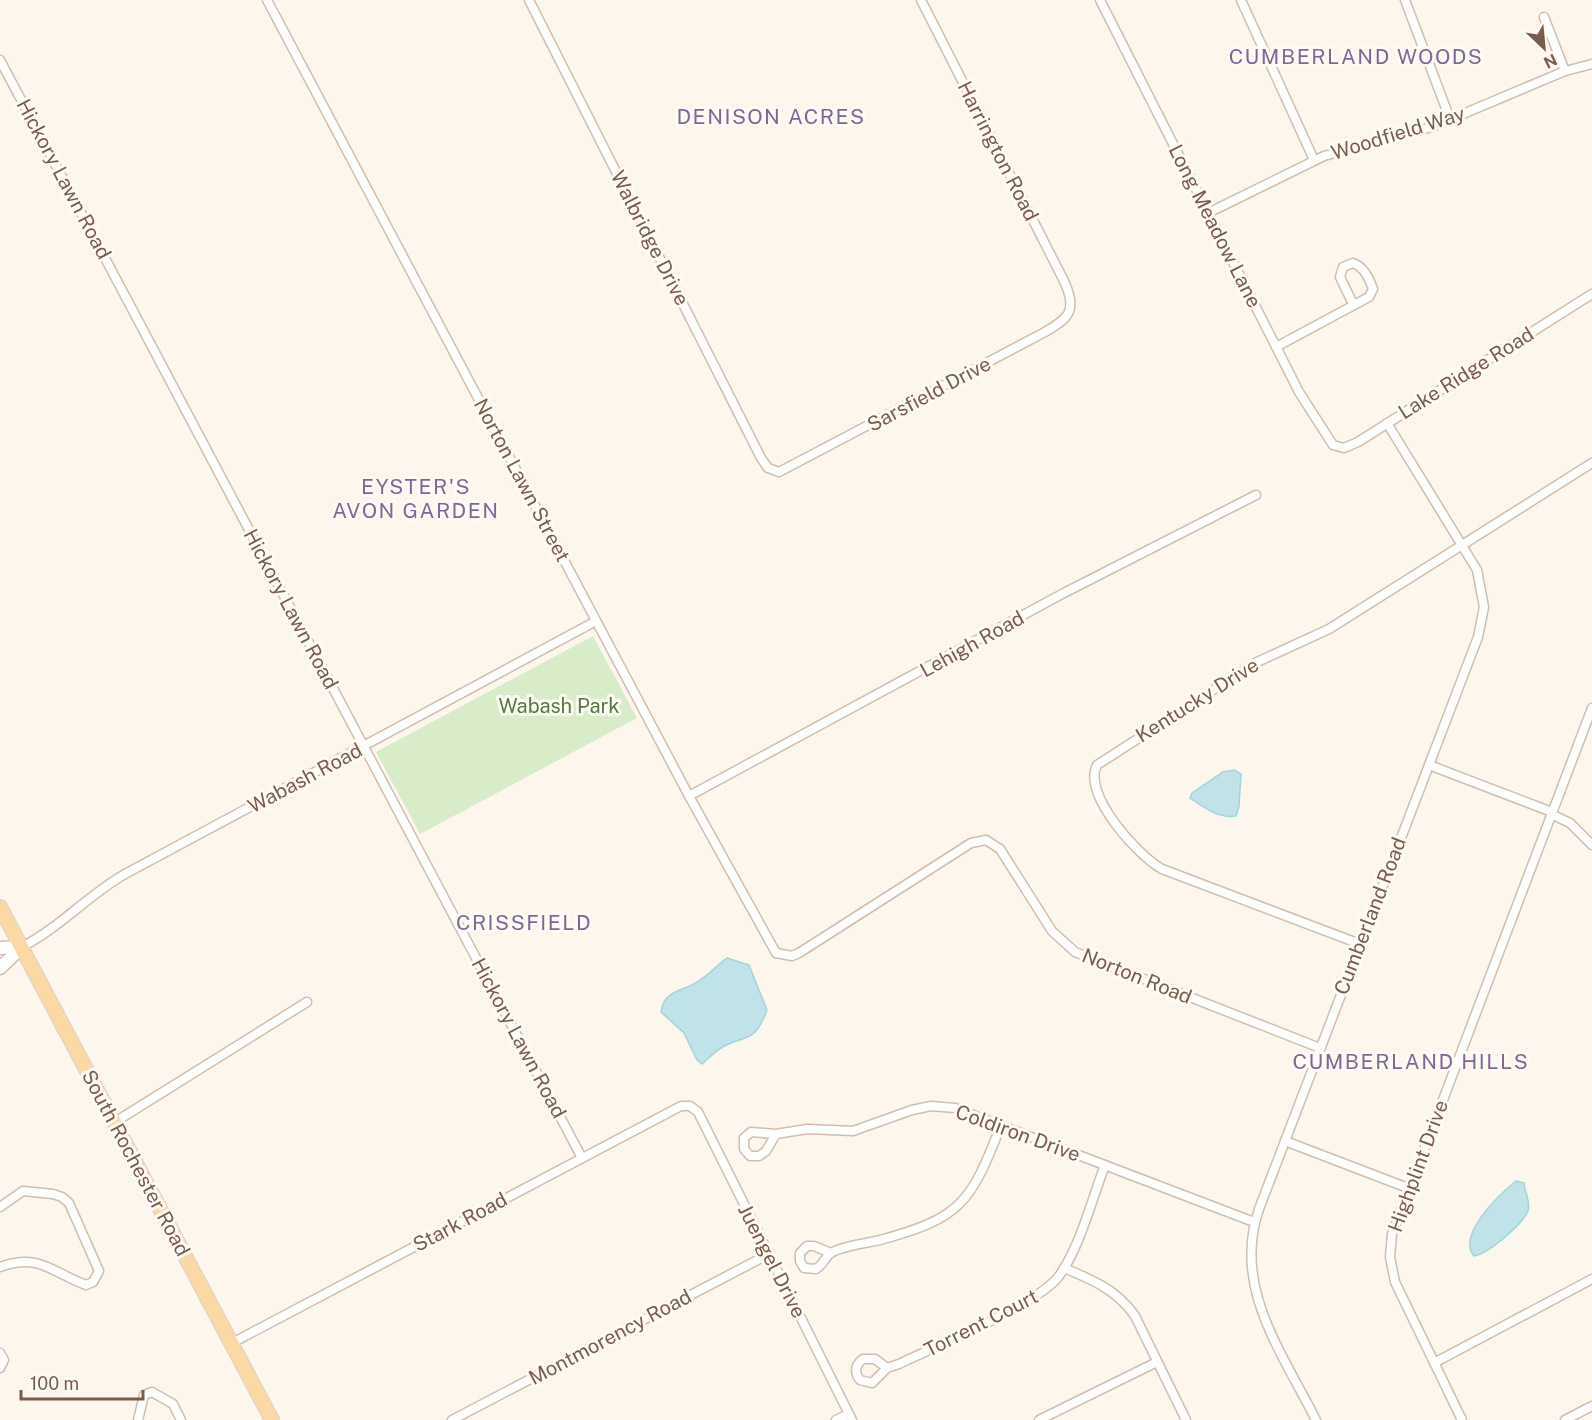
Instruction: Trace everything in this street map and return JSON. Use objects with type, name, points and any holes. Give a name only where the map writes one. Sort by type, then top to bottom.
[{"type":"main road","name":"South Rochester Road","points":[[0,907],[272,1420]]},
{"type":"street","name":"Norton Lawn Street","points":[[267,0],[689,796],[771,948],[782,956]]},
{"type":"street","name":"Walbridge Drive","points":[[529,0],[761,458],[775,472]]},
{"type":"street","name":"Harrington Road","points":[[921,0],[1065,283],[1072,303]]},
{"type":"street","name":"Long Meadow Lane","points":[[1100,0],[1308,409],[1330,441],[1338,447]]},
{"type":"street","points":[[1241,0],[1314,160]]},
{"type":"street","points":[[1405,0],[1450,119]]},
{"type":"street","points":[[1544,17],[1565,71]]},
{"type":"street","name":"Hickory Lawn Road","points":[[0,60],[582,1158]]},
{"type":"street","name":"Woodfield Way","points":[[1208,213],[1314,160],[1367,143],[1413,132],[1565,71],[1592,64]]},
{"type":"street","points":[[1276,347],[1369,297],[1373,289],[1363,268],[1353,263],[1343,267],[1340,277],[1353,304]]},
{"type":"street","name":"Lake Ridge Road","points":[[1338,447],[1350,446],[1592,294]]},
{"type":"street","name":"Sarsfield Drive","points":[[775,472],[789,469],[1045,332],[1068,316],[1072,303]]},
{"type":"street","name":"Cumberland Road","points":[[1316,1420],[1255,1294],[1249,1261],[1254,1222],[1478,637],[1483,616],[1481,582],[1463,544],[1387,423]]},
{"type":"street","name":"Kentucky Drive","points":[[1360,944],[1154,864],[1132,846],[1103,802],[1093,783],[1094,769],[1103,759],[1255,663],[1313,638],[1592,463]]},
{"type":"street","name":"Lehigh Road","points":[[689,796],[1062,594],[1256,495]]},
{"type":"street","name":"Wabash Road","points":[[22,947],[66,920],[104,887],[124,874],[596,621]]},
{"type":"street","name":"Highplint Drive","points":[[1462,1420],[1391,1270],[1392,1234],[1592,708]]},
{"type":"street","points":[[1429,765],[1552,813],[1570,823],[1592,845]]},
{"type":"street","name":"Norton Road","points":[[782,956],[799,953],[965,847],[976,841],[986,840],[1000,849],[1056,936],[1080,956],[1320,1048]]},
{"type":"street","points":[[0,948],[22,947]]},
{"type":"street","points":[[0,968],[22,947]]},
{"type":"street","points":[[115,1122],[307,1002]]},
{"type":"street","name":"Stark Road","points":[[232,1343],[681,1106],[690,1106]]},
{"type":"street","name":"Juengel Drive","points":[[690,1106],[698,1112],[850,1417]]},
{"type":"street","name":"Coldiron Drive","points":[[776,1134],[801,1129],[853,1131],[912,1110],[932,1106],[955,1108],[1254,1222]]},
{"type":"street","points":[[831,1253],[926,1226],[959,1206],[984,1169],[1001,1125]]},
{"type":"street","points":[[1285,1141],[1408,1188]]},
{"type":"street","name":"Torrent Court","points":[[887,1368],[1031,1299],[1052,1284],[1064,1268],[1105,1165]]},
{"type":"street","points":[[0,1207],[23,1191],[62,1197],[74,1212],[99,1271],[93,1282],[86,1286],[36,1262],[20,1261],[0,1267]]},
{"type":"street","name":"Montmorency Road","points":[[452,1420],[769,1254]]},
{"type":"street","points":[[1064,1268],[1099,1283],[1118,1295],[1135,1316],[1186,1420]]},
{"type":"street","points":[[1434,1363],[1592,1279]]},
{"type":"street","points":[[0,1353],[4,1360],[0,1368]]},
{"type":"street","points":[[1039,1420],[1158,1362]]},
{"type":"street","points":[[138,1420],[144,1395],[152,1392],[173,1404],[181,1420]]},
{"type":"street","points":[[1565,1420],[1592,1406]]},
{"type":"street","points":[[1057,1411],[1062,1420]]},
{"type":"street","points":[[836,1420],[850,1417]]},
{"type":"green space","name":"Wabash Park","points":[[593,636],[637,718],[420,834],[376,752]]},
{"type":"water","points":[[1234,770],[1241,774],[1236,816],[1217,814],[1190,798],[1192,793],[1223,772]]},
{"type":"water","points":[[727,958],[749,965],[767,1010],[753,1034],[721,1048],[702,1064],[697,1060],[684,1033],[661,1012],[670,995],[694,984]]},
{"type":"water","points":[[1516,1181],[1524,1183],[1529,1208],[1525,1217],[1504,1238],[1488,1250],[1474,1256],[1470,1247],[1475,1226],[1491,1204]]},
{"type":"district","name":"CUMBERLAND WOODS","points":[[1356,57]]},
{"type":"district","name":"DENISON ACRES","points":[[771,117]]},
{"type":"district","name":"EYSTER'S AVON GARDEN","points":[[416,499]]},
{"type":"district","name":"CRISSFIELD","points":[[524,923]]},
{"type":"district","name":"CUMBERLAND HILLS","points":[[1411,1062]]}]
